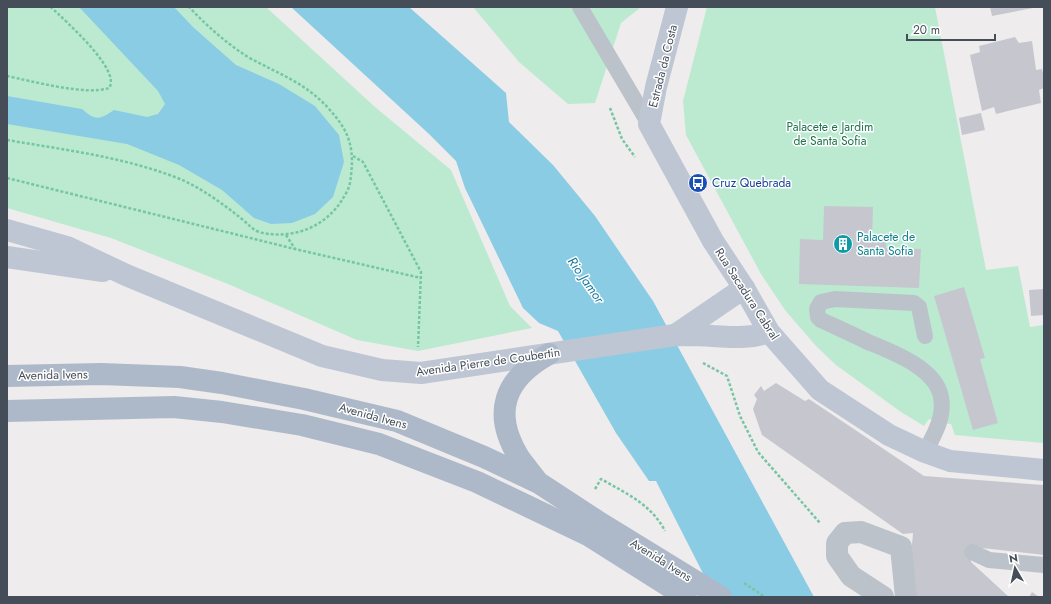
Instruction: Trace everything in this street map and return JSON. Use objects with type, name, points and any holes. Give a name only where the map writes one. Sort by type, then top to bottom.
[{"type":"main road","points":[[539,483],[520,459],[510,441],[504,409],[512,384],[533,363],[549,354]]},
{"type":"main road","name":"Avenida Ivens","points":[[7,376],[101,374],[180,377],[222,383],[304,399],[397,421],[484,457],[539,483],[720,597]]},
{"type":"main road","name":"Avenida Ivens","points":[[7,410],[174,407],[222,412],[302,425],[379,444],[478,482],[588,535],[686,597]]},
{"type":"street","name":"Estrada da Costa","points":[[649,124],[656,87],[677,7]]},
{"type":"street","name":"Rua Sacadura Cabral","points":[[649,124],[713,241],[744,288],[769,332],[820,390],[889,435],[950,461],[1044,470]]},
{"type":"street","name":"Avenida Pierre de Coubertin","points":[[7,230],[67,247],[126,275],[322,356],[382,370],[421,373],[675,335],[734,338],[752,337],[769,332]]},
{"type":"street","name":"Avenida Pierre de Coubertin","points":[[7,257],[126,275]]},
{"type":"street","name":"Avenida Pierre de Coubertin","points":[[675,335],[744,288]]},
{"type":"street","points":[[883,597],[852,576],[837,556],[837,543],[845,533],[861,532],[906,546],[906,597]]},
{"type":"lane","points":[[580,7],[649,124]]},
{"type":"lane","points":[[924,336],[919,307],[914,303],[835,299],[821,302],[817,309],[818,317],[821,320],[909,360],[930,377],[939,389],[942,408],[939,423],[926,452]]},
{"type":"lane","points":[[972,552],[989,560],[1044,565]]},
{"type":"path","points":[[7,76],[71,89],[94,92],[108,88],[111,84],[108,71],[95,52],[83,38],[51,7]]},
{"type":"path","points":[[7,140],[113,158],[149,168],[181,180],[205,192],[244,220],[255,231],[286,235],[302,232],[317,225],[336,209],[350,185],[353,156],[346,131],[329,109],[310,90],[248,56],[226,42],[189,7]]},
{"type":"path","points":[[353,156],[363,162],[421,272],[418,351]]},
{"type":"path","points":[[7,178],[295,249],[421,278]]},
{"type":"path","points":[[286,235],[295,249]]},
{"type":"path","points":[[697,360],[727,376],[740,416],[758,452],[837,543]]},
{"type":"path","points":[[589,486],[595,489],[602,478],[643,504]]},
{"type":"green space","points":[[7,7],[266,7],[375,107],[451,170],[510,306],[532,328],[418,351],[357,340],[228,284],[111,238],[7,208]]},
{"type":"green space","points":[[473,7],[641,7],[621,23],[595,103],[568,104],[519,62]]},
{"type":"green space","name":"Palacete e Jardim de Santa Sofia","points":[[707,7],[935,7],[986,270],[1018,266],[1030,327],[1044,325],[1044,443],[955,435],[951,424],[939,423],[929,419],[924,426],[901,412],[836,365],[816,346],[785,310],[761,274],[686,135],[683,101]]},
{"type":"water","points":[[79,7],[174,7],[193,27],[236,65],[279,84],[315,106],[339,135],[344,162],[333,197],[315,214],[292,223],[271,224],[254,218],[222,190],[179,165],[127,144],[7,124],[7,96],[82,109],[91,116],[98,118],[105,116],[114,110],[147,117],[158,114],[165,104],[158,91]]},
{"type":"water","name":"Rio Jamor","points":[[291,7],[409,7],[506,93],[509,122],[553,165],[595,216],[653,301],[814,597],[715,597],[656,481],[649,481],[616,433],[558,331],[539,323],[523,308],[465,188],[456,161],[429,134]]},
{"type":"building","points":[[990,7],[1033,7],[1033,8],[992,16]]},
{"type":"building","points":[[1015,37],[1019,43],[1032,41],[1036,70],[1042,69],[1044,78],[1044,88],[1039,90],[1041,103],[996,114],[994,107],[982,111],[970,55],[980,52],[979,46]]},
{"type":"building","points":[[981,113],[985,130],[962,135],[959,118]]},
{"type":"building","name":"Palacete de Santa Sofia","points":[[824,206],[873,207],[872,240],[886,241],[886,248],[921,249],[919,288],[799,284],[800,239],[823,240]]},
{"type":"building","points":[[964,287],[985,358],[980,359],[998,423],[973,430],[934,296]]},
{"type":"building","points":[[1044,289],[1044,315],[1031,316],[1029,290]]},
{"type":"building","points":[[776,383],[805,401],[809,399],[924,476],[1044,485],[1044,555],[973,547],[971,562],[1009,597],[916,597],[911,556],[913,533],[903,534],[762,435],[753,409],[757,399],[754,395],[761,386],[764,391]]},
{"type":"building","points":[[1032,592],[1039,597],[1029,597]]},
{"type":"place","name":"Cruz Quebrada","points":[[698,183]]},
{"type":"place","name":"Palacete de Santa Sofia","points":[[843,244]]}]
